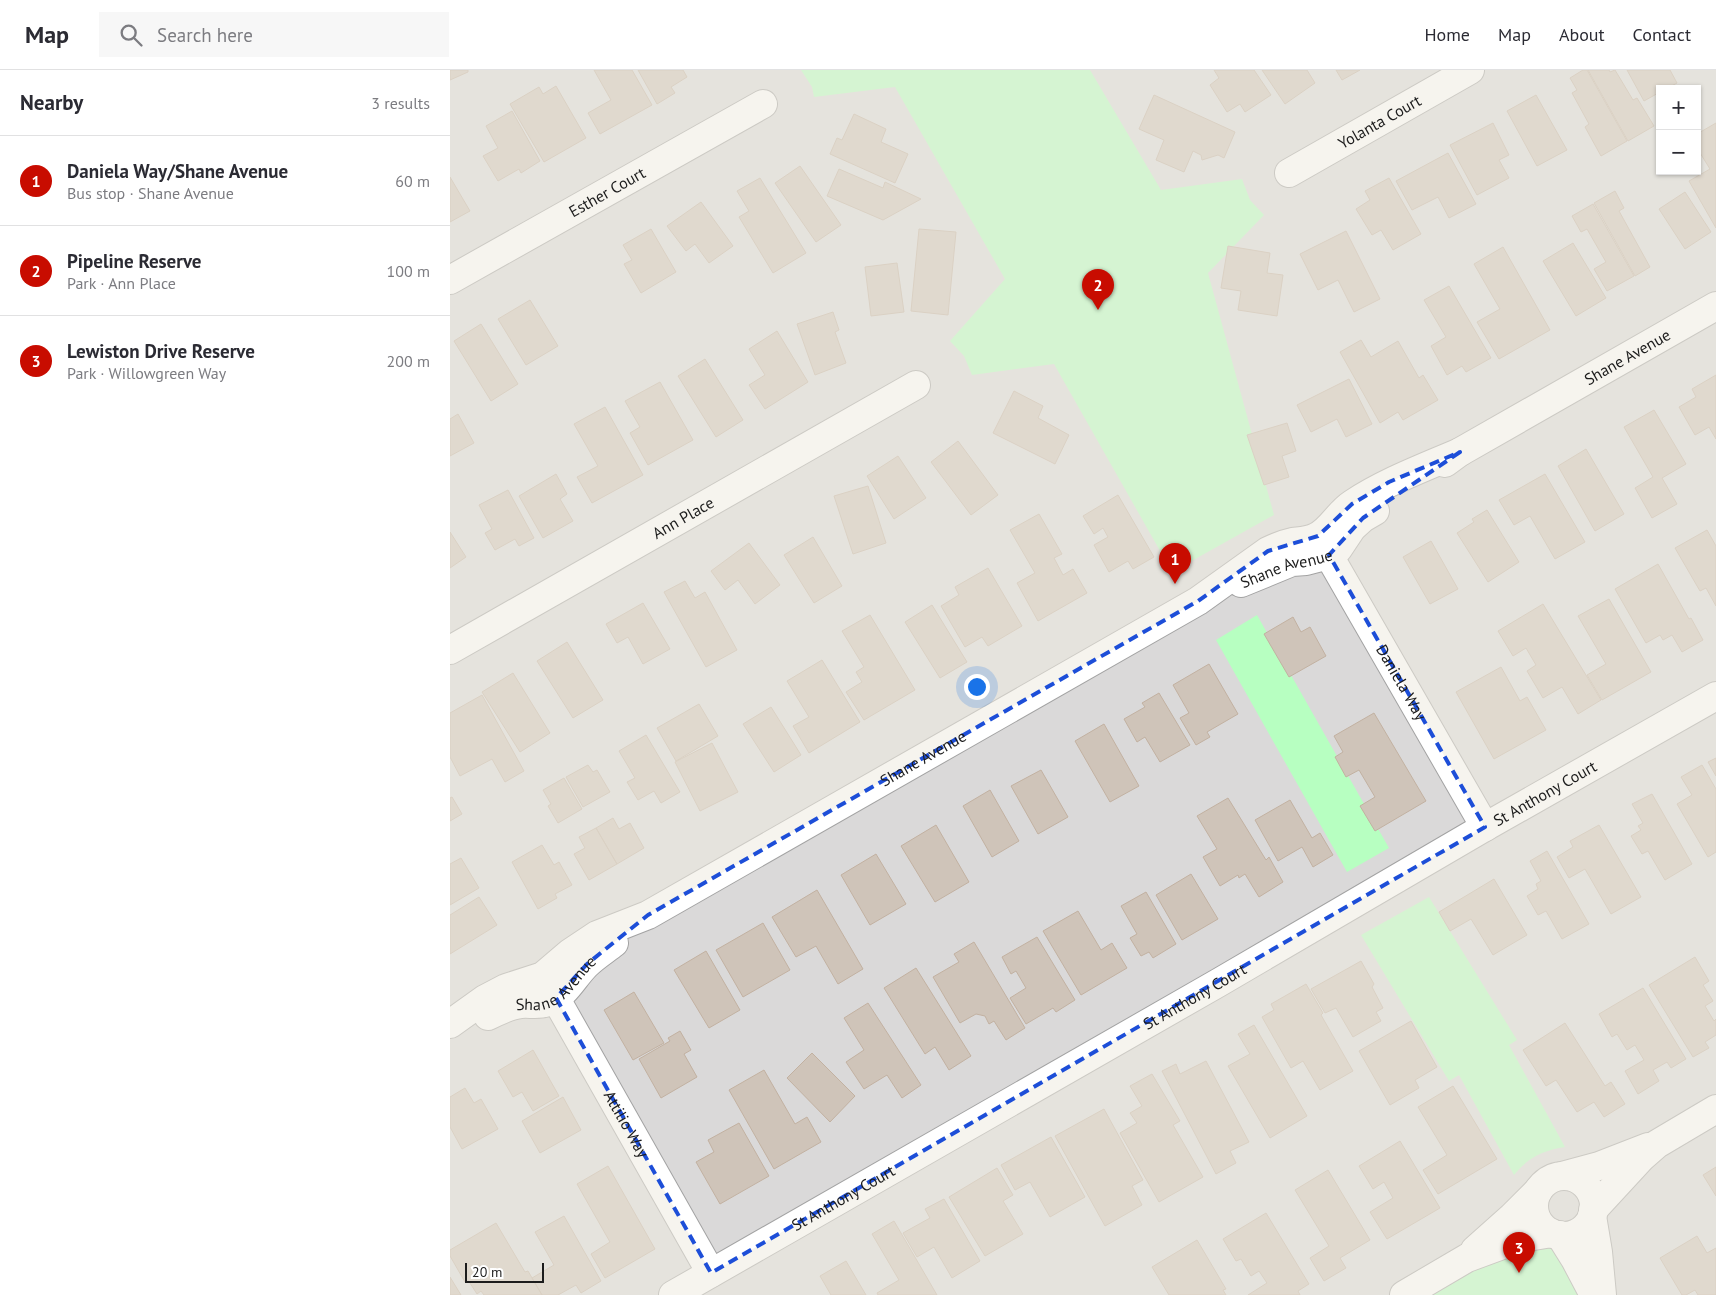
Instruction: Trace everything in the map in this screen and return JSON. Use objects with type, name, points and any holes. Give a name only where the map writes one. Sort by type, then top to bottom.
[{"type":"street","name":"Yolanta Court","points":[[1289,173],[1470,70]]},
{"type":"street","name":"Esther Court","points":[[450,280],[763,104]]},
{"type":"street","name":"Shane Avenue","points":[[450,1032],[508,1007],[521,1004],[546,1004],[549,987],[570,953],[597,935],[648,915],[1198,601],[1268,551],[1281,545],[1307,541],[1323,546],[1327,530],[1340,514],[1389,482],[1460,452],[1716,306]]},
{"type":"street","name":"Ann Place","points":[[450,650],[916,386]]},
{"type":"street","name":"Daniela Way","points":[[1323,546],[1485,827]]},
{"type":"street","name":"St Anthony Court","points":[[672,1295],[1716,696]]},
{"type":"street","name":"Shane Avenue","points":[[450,1024],[485,999],[506,988],[549,987]]},
{"type":"street","name":"Attilio Way","points":[[549,987],[711,1273]]},
{"type":"street","points":[[1467,1258],[1512,1217],[1546,1182],[1599,1166],[1657,1144],[1716,1109]]},
{"type":"street","points":[[1404,1295],[1467,1258],[1521,1238],[1556,1234],[1569,1235],[1581,1230],[1590,1221],[1593,1213],[1657,1144]]},
{"type":"street","points":[[1562,1176],[1577,1179],[1588,1187],[1593,1198],[1602,1295]]},
{"type":"street","points":[[1538,1191],[1534,1203],[1538,1221],[1545,1228],[1556,1234],[1575,1259],[1594,1295]]},
{"type":"highlighted area","points":[[1460,452],[1363,518],[1329,555],[1485,827],[711,1273],[556,998],[587,964],[648,915],[1198,601],[1268,551],[1318,536],[1352,504],[1389,482]]},
{"type":"shaded area","points":[[450,70],[1716,70],[1716,1295],[450,1295]]},
{"type":"green space","points":[[801,70],[1090,70],[1161,190],[1242,179],[1250,200],[1264,215],[1208,273],[1274,515],[1172,572],[1054,364],[972,375],[964,356],[950,341],[1005,279],[895,87],[814,97],[812,87]]},
{"type":"green space","points":[[1257,615],[1389,848],[1347,872],[1216,640]]},
{"type":"green space","points":[[1429,897],[1517,1040],[1509,1045],[1565,1147],[1550,1150],[1530,1159],[1514,1175],[1459,1075],[1449,1081],[1361,935]]},
{"type":"green space","points":[[1551,1246],[1586,1295],[1427,1295],[1502,1252]]},
{"type":"building","points":[[450,70],[468,70],[468,72],[450,80]]},
{"type":"building","points":[[594,70],[632,70],[652,105],[600,134],[588,113],[611,100]]},
{"type":"building","points":[[638,70],[683,70],[687,77],[671,87],[675,93],[657,104]]},
{"type":"building","points":[[1214,70],[1254,70],[1271,95],[1245,112],[1240,104],[1227,112],[1210,85],[1219,78]]},
{"type":"building","points":[[1262,70],[1307,70],[1315,83],[1285,104]]},
{"type":"building","points":[[1336,70],[1360,70],[1342,80]]},
{"type":"building","points":[[1583,70],[1587,70],[1627,141],[1601,156],[1585,127],[1589,124],[1572,93],[1577,90],[1570,78]]},
{"type":"building","points":[[1588,70],[1609,70],[1610,72],[1615,70],[1633,100],[1637,98],[1654,126],[1628,141]]},
{"type":"building","points":[[1627,70],[1670,70],[1677,83],[1673,85],[1656,85],[1656,94],[1644,101]]},
{"type":"building","points":[[556,86],[586,138],[544,162],[510,104],[539,87],[543,94]]},
{"type":"building","points":[[1154,95],[1235,132],[1224,158],[1218,155],[1202,160],[1201,155],[1193,151],[1184,172],[1156,160],[1164,140],[1139,129]]},
{"type":"building","points":[[1536,95],[1567,150],[1537,166],[1507,111]]},
{"type":"building","points":[[512,111],[540,161],[521,173],[519,169],[498,181],[483,156],[498,148],[486,126]]},
{"type":"building","points":[[854,114],[886,129],[881,142],[908,154],[895,183],[830,154],[837,138],[842,140]]},
{"type":"building","points":[[1493,123],[1509,155],[1499,160],[1509,178],[1477,195],[1450,145]]},
{"type":"building","points":[[1716,123],[1716,228],[1689,181],[1710,169],[1701,154],[1701,132]]},
{"type":"building","points":[[1448,153],[1476,204],[1449,218],[1438,197],[1412,210],[1396,181]]},
{"type":"building","points":[[800,166],[841,225],[816,242],[775,183]]},
{"type":"building","points":[[839,169],[883,188],[885,182],[921,199],[883,220],[827,196]]},
{"type":"building","points":[[450,177],[470,211],[450,222]]},
{"type":"building","points":[[760,178],[806,253],[773,273],[739,217],[749,211],[737,191]]},
{"type":"building","points":[[1389,178],[1421,234],[1393,250],[1381,230],[1372,235],[1356,209],[1370,200],[1365,191]]},
{"type":"building","points":[[1615,191],[1624,208],[1619,211],[1650,267],[1635,276],[1594,203]]},
{"type":"building","points":[[1685,192],[1711,232],[1685,249],[1659,209]]},
{"type":"building","points":[[701,202],[733,246],[709,263],[695,244],[686,251],[667,226]]},
{"type":"building","points":[[1593,204],[1634,276],[1607,291],[1594,269],[1606,262],[1587,229],[1581,232],[1572,216]]},
{"type":"building","points":[[651,229],[676,272],[641,293],[624,264],[632,260],[623,245]]},
{"type":"building","points":[[919,229],[956,232],[948,315],[911,311]]},
{"type":"building","points":[[1346,231],[1380,299],[1354,312],[1338,280],[1318,290],[1300,254]]},
{"type":"building","points":[[1573,243],[1606,298],[1576,316],[1543,261]]},
{"type":"building","points":[[1228,246],[1270,253],[1267,273],[1283,275],[1277,316],[1238,310],[1241,291],[1221,288]]},
{"type":"building","points":[[1503,247],[1550,330],[1499,359],[1477,322],[1500,309],[1474,264]]},
{"type":"building","points":[[897,263],[904,312],[871,316],[865,267]]},
{"type":"building","points":[[1449,286],[1491,358],[1466,372],[1462,366],[1447,375],[1431,346],[1446,337],[1424,300]]},
{"type":"building","points":[[530,300],[558,346],[526,365],[498,319]]},
{"type":"building","points":[[833,312],[839,330],[835,332],[846,363],[815,375],[797,324]]},
{"type":"building","points":[[481,324],[518,384],[491,401],[454,341]]},
{"type":"building","points":[[777,331],[808,382],[765,409],[749,385],[765,375],[749,349]]},
{"type":"building","points":[[1361,340],[1371,357],[1398,341],[1419,378],[1423,375],[1438,400],[1403,420],[1398,412],[1380,423],[1340,352]]},
{"type":"building","points":[[705,359],[743,420],[716,437],[678,376]]},
{"type":"building","points":[[1716,375],[1716,439],[1709,427],[1695,435],[1679,407],[1696,397],[1692,389]]},
{"type":"building","points":[[1349,379],[1372,424],[1346,437],[1337,419],[1311,432],[1297,405]]},
{"type":"building","points":[[660,382],[693,440],[648,465],[630,433],[640,427],[625,401]]},
{"type":"building","points":[[1014,391],[1043,406],[1038,418],[1069,435],[1055,464],[993,433]]},
{"type":"building","points":[[605,407],[643,475],[592,503],[577,477],[598,466],[574,424]]},
{"type":"building","points":[[1654,410],[1686,464],[1662,478],[1677,504],[1652,518],[1635,488],[1653,477],[1624,427]]},
{"type":"building","points":[[458,414],[474,443],[450,456],[450,419]]},
{"type":"building","points":[[1287,423],[1296,451],[1282,456],[1289,477],[1264,485],[1247,435]]},
{"type":"building","points":[[958,441],[998,495],[971,515],[931,462]]},
{"type":"building","points":[[1586,449],[1624,514],[1595,531],[1558,466]]},
{"type":"building","points":[[898,456],[926,498],[894,519],[867,476]]},
{"type":"building","points":[[556,474],[567,494],[560,499],[573,521],[543,538],[519,496]]},
{"type":"building","points":[[1545,474],[1585,542],[1555,559],[1530,516],[1514,525],[1499,500]]},
{"type":"building","points":[[868,486],[886,543],[853,554],[834,496]]},
{"type":"building","points":[[508,490],[534,538],[519,546],[515,539],[495,550],[485,533],[492,529],[479,505]]},
{"type":"building","points":[[1118,495],[1154,557],[1133,569],[1128,561],[1109,572],[1094,545],[1108,537],[1103,528],[1094,534],[1083,516]]},
{"type":"building","points":[[1487,510],[1519,562],[1488,582],[1457,533],[1474,522],[1472,519]]},
{"type":"building","points":[[1039,514],[1062,554],[1054,558],[1063,575],[1073,569],[1087,593],[1038,621],[1017,583],[1035,573],[1010,530]]},
{"type":"building","points":[[1707,530],[1716,546],[1716,606],[1706,588],[1700,591],[1675,548]]},
{"type":"building","points":[[450,532],[466,557],[450,568]]},
{"type":"building","points":[[813,537],[842,586],[814,603],[784,555]]},
{"type":"building","points":[[1431,541],[1458,589],[1430,604],[1403,557]]},
{"type":"building","points":[[749,543],[780,585],[755,604],[738,580],[725,590],[711,571]]},
{"type":"building","points":[[1658,564],[1703,640],[1682,652],[1672,635],[1663,640],[1660,635],[1646,643],[1615,589]]},
{"type":"building","points":[[988,568],[1022,626],[988,646],[982,637],[965,647],[941,606],[959,595],[955,587]]},
{"type":"building","points":[[685,581],[695,598],[705,592],[737,650],[706,667],[664,592]]},
{"type":"building","points":[[1609,599],[1651,672],[1602,700],[1587,675],[1606,664],[1578,616]]},
{"type":"building","points":[[643,603],[670,649],[643,664],[628,637],[617,643],[606,624]]},
{"type":"building","points":[[1543,604],[1601,700],[1578,714],[1562,687],[1543,698],[1527,671],[1536,665],[1526,648],[1513,656],[1498,631]]},
{"type":"building","points":[[932,605],[967,662],[940,678],[905,622]]},
{"type":"building","points":[[870,615],[915,690],[864,720],[846,692],[862,682],[856,672],[864,667],[842,631]]},
{"type":"building","points":[[1293,617],[1301,632],[1310,627],[1326,656],[1289,677],[1264,634]]},
{"type":"building","points":[[567,642],[603,700],[573,718],[537,661]]},
{"type":"building","points":[[822,660],[860,722],[809,753],[793,726],[809,717],[787,681]]},
{"type":"building","points":[[1209,664],[1238,714],[1207,732],[1210,737],[1196,745],[1180,718],[1189,713],[1173,685]]},
{"type":"building","points":[[1501,667],[1520,701],[1527,697],[1546,730],[1494,759],[1456,692]]},
{"type":"building","points":[[513,673],[550,733],[520,752],[482,692]]},
{"type":"building","points":[[1159,693],[1190,745],[1160,762],[1145,737],[1137,742],[1124,719],[1145,707],[1142,703]]},
{"type":"building","points":[[482,695],[524,771],[505,782],[492,759],[460,776],[450,757],[450,713]]},
{"type":"building","points":[[699,704],[718,736],[676,761],[657,728]]},
{"type":"building","points":[[771,707],[801,755],[774,772],[743,724]]},
{"type":"building","points":[[1374,713],[1426,801],[1375,831],[1360,806],[1375,797],[1359,770],[1346,777],[1335,757],[1343,752],[1334,736]]},
{"type":"building","points":[[1104,724],[1139,786],[1110,802],[1075,741]]},
{"type":"building","points":[[646,735],[680,792],[661,803],[654,791],[638,800],[627,782],[635,778],[619,751]]},
{"type":"building","points":[[712,743],[738,792],[700,811],[675,762]]},
{"type":"building","points":[[1716,758],[1716,776],[1708,762]]},
{"type":"building","points":[[588,765],[593,772],[597,770],[610,792],[583,807],[566,777]]},
{"type":"building","points":[[1702,765],[1716,789],[1716,852],[1708,857],[1677,804],[1692,795],[1681,777]]},
{"type":"building","points":[[1041,770],[1068,817],[1038,834],[1011,786]]},
{"type":"building","points":[[564,778],[582,809],[558,823],[548,806],[551,804],[543,790]]},
{"type":"building","points":[[990,790],[1019,841],[992,857],[963,806]]},
{"type":"building","points":[[1652,794],[1692,864],[1665,880],[1648,851],[1642,854],[1631,836],[1641,830],[1638,826],[1643,823],[1632,804]]},
{"type":"building","points":[[452,797],[462,814],[450,821],[450,798]]},
{"type":"building","points":[[1228,798],[1266,860],[1269,857],[1283,882],[1259,897],[1245,874],[1239,878],[1238,875],[1220,886],[1203,857],[1217,849],[1197,816]]},
{"type":"building","points":[[1290,800],[1312,838],[1320,833],[1333,855],[1313,867],[1302,847],[1278,861],[1255,820]]},
{"type":"building","points":[[613,818],[619,829],[630,823],[644,848],[617,864],[596,828]]},
{"type":"building","points":[[936,825],[969,882],[935,902],[901,846]]},
{"type":"building","points":[[1599,825],[1641,897],[1611,914],[1585,869],[1569,878],[1557,857],[1573,847],[1570,841]]},
{"type":"building","points":[[596,828],[617,864],[589,880],[574,854],[585,848],[579,837]]},
{"type":"building","points":[[542,845],[554,865],[559,862],[572,885],[555,894],[557,898],[538,909],[512,862]]},
{"type":"building","points":[[1547,851],[1589,924],[1562,939],[1546,911],[1538,915],[1527,896],[1538,889],[1536,884],[1541,881],[1530,861]]},
{"type":"building","points":[[876,854],[906,904],[870,925],[841,875]]},
{"type":"building","points":[[461,858],[479,888],[450,905],[450,864]]},
{"type":"building","points":[[1191,874],[1218,919],[1182,940],[1156,895]]},
{"type":"building","points":[[1494,879],[1527,935],[1493,955],[1471,919],[1450,931],[1439,912]]},
{"type":"building","points":[[817,890],[863,969],[838,984],[816,946],[796,957],[772,917]]},
{"type":"building","points":[[1146,892],[1176,944],[1153,958],[1149,952],[1141,956],[1130,938],[1137,934],[1121,906]]},
{"type":"building","points":[[479,897],[497,925],[450,954],[450,915]]},
{"type":"building","points":[[1078,911],[1101,950],[1112,943],[1127,968],[1081,995],[1043,931]]},
{"type":"building","points":[[763,923],[790,970],[743,997],[716,950]]},
{"type":"building","points":[[1037,937],[1075,1000],[1056,1012],[1053,1008],[1026,1024],[1010,998],[1026,988],[1016,971],[1011,974],[1002,957]]},
{"type":"building","points":[[974,942],[1025,1028],[1006,1040],[994,1021],[989,1024],[985,1016],[976,1014],[960,1023],[933,977],[959,962],[954,954]]},
{"type":"building","points":[[706,951],[740,1010],[709,1028],[674,970]]},
{"type":"building","points":[[1695,957],[1709,981],[1703,985],[1713,1001],[1705,1006],[1714,1021],[1716,1019],[1716,1035],[1705,1042],[1709,1048],[1693,1057],[1649,985]]},
{"type":"building","points":[[1361,961],[1374,984],[1372,987],[1383,1008],[1376,1012],[1381,1021],[1353,1037],[1336,1008],[1325,1013],[1311,989]]},
{"type":"building","points":[[916,968],[971,1056],[949,1070],[935,1047],[925,1054],[884,988]]},
{"type":"building","points":[[1306,984],[1323,1013],[1321,1015],[1353,1071],[1320,1090],[1303,1061],[1291,1068],[1262,1017],[1274,1010],[1271,1004]]},
{"type":"building","points":[[1643,988],[1686,1059],[1671,1068],[1667,1062],[1653,1070],[1659,1081],[1638,1094],[1625,1071],[1644,1060],[1635,1045],[1627,1050],[1617,1034],[1612,1037],[1599,1014]]},
{"type":"building","points":[[634,992],[664,1043],[633,1060],[604,1010]]},
{"type":"building","points":[[868,1003],[921,1085],[902,1098],[887,1075],[864,1089],[846,1062],[864,1050],[844,1018]]},
{"type":"building","points":[[1411,1021],[1437,1067],[1415,1080],[1419,1088],[1390,1105],[1359,1051]]},
{"type":"building","points":[[1565,1023],[1605,1086],[1611,1082],[1625,1104],[1604,1117],[1594,1102],[1577,1112],[1556,1080],[1546,1086],[1523,1050]]},
{"type":"building","points":[[1254,1025],[1307,1116],[1270,1138],[1228,1066],[1250,1054],[1238,1034]]},
{"type":"building","points":[[680,1031],[691,1050],[684,1054],[697,1077],[661,1098],[639,1059],[670,1041],[668,1038]]},
{"type":"building","points":[[533,1050],[559,1096],[533,1111],[522,1092],[513,1097],[498,1071]]},
{"type":"building","points":[[812,1053],[855,1096],[830,1122],[787,1078]]},
{"type":"building","points":[[1206,1061],[1249,1142],[1230,1151],[1236,1163],[1216,1174],[1162,1071],[1176,1064],[1180,1074]]},
{"type":"building","points":[[764,1070],[795,1124],[807,1117],[821,1142],[774,1169],[729,1090]]},
{"type":"building","points":[[1152,1074],[1180,1121],[1173,1125],[1203,1177],[1159,1202],[1120,1133],[1137,1123],[1130,1113],[1142,1106],[1130,1086]]},
{"type":"building","points":[[1453,1086],[1497,1159],[1438,1194],[1423,1170],[1447,1155],[1418,1107]]},
{"type":"building","points":[[465,1088],[474,1103],[481,1099],[498,1129],[462,1149],[450,1127],[450,1097]]},
{"type":"building","points":[[563,1097],[581,1130],[540,1153],[522,1121]]},
{"type":"building","points":[[1104,1109],[1143,1180],[1132,1186],[1142,1205],[1105,1226],[1055,1136]]},
{"type":"building","points":[[739,1123],[769,1176],[720,1204],[696,1162],[714,1152],[708,1140]]},
{"type":"building","points":[[1051,1137],[1085,1197],[1050,1217],[1030,1182],[1015,1190],[1001,1165]]},
{"type":"building","points":[[1400,1141],[1440,1208],[1387,1239],[1370,1212],[1393,1198],[1384,1182],[1373,1189],[1359,1166]]},
{"type":"building","points":[[608,1166],[655,1249],[605,1278],[591,1254],[610,1242],[577,1184]]},
{"type":"building","points":[[1716,1167],[1716,1196],[1703,1175]]},
{"type":"building","points":[[997,1168],[1013,1195],[1003,1201],[1023,1234],[985,1256],[949,1197]]},
{"type":"building","points":[[1328,1170],[1370,1240],[1340,1258],[1346,1268],[1324,1281],[1310,1258],[1329,1246],[1295,1190]]},
{"type":"building","points":[[944,1199],[980,1261],[952,1278],[934,1247],[917,1257],[903,1233],[930,1218],[925,1209]]},
{"type":"building","points":[[1266,1213],[1309,1284],[1298,1291],[1300,1295],[1248,1295],[1267,1283],[1259,1271],[1251,1276],[1241,1259],[1236,1261],[1223,1239]]},
{"type":"building","points":[[564,1216],[601,1281],[581,1293],[576,1285],[558,1295],[542,1295],[532,1278],[554,1265],[535,1232]]},
{"type":"building","points":[[894,1221],[937,1295],[878,1295],[877,1293],[899,1280],[872,1234]]},
{"type":"building","points":[[496,1223],[525,1272],[528,1271],[542,1295],[484,1295],[481,1291],[477,1294],[468,1280],[465,1282],[450,1256],[450,1250]]},
{"type":"building","points":[[1697,1236],[1707,1253],[1716,1248],[1716,1295],[1698,1295],[1695,1290],[1682,1295],[1660,1258]]},
{"type":"building","points":[[1197,1240],[1226,1289],[1223,1290],[1226,1295],[1169,1295],[1152,1267]]},
{"type":"building","points":[[846,1261],[866,1295],[831,1295],[820,1276]]},
{"type":"building","points":[[450,1277],[461,1295],[450,1295]]},
{"type":"place","name":"Pipeline Reserve","points":[[1098,310]]},
{"type":"place","name":"Daniela Way/Shane Avenue","points":[[1175,584]]},
{"type":"place","name":"Lewiston Drive Reserve","points":[[1519,1273]]}]
